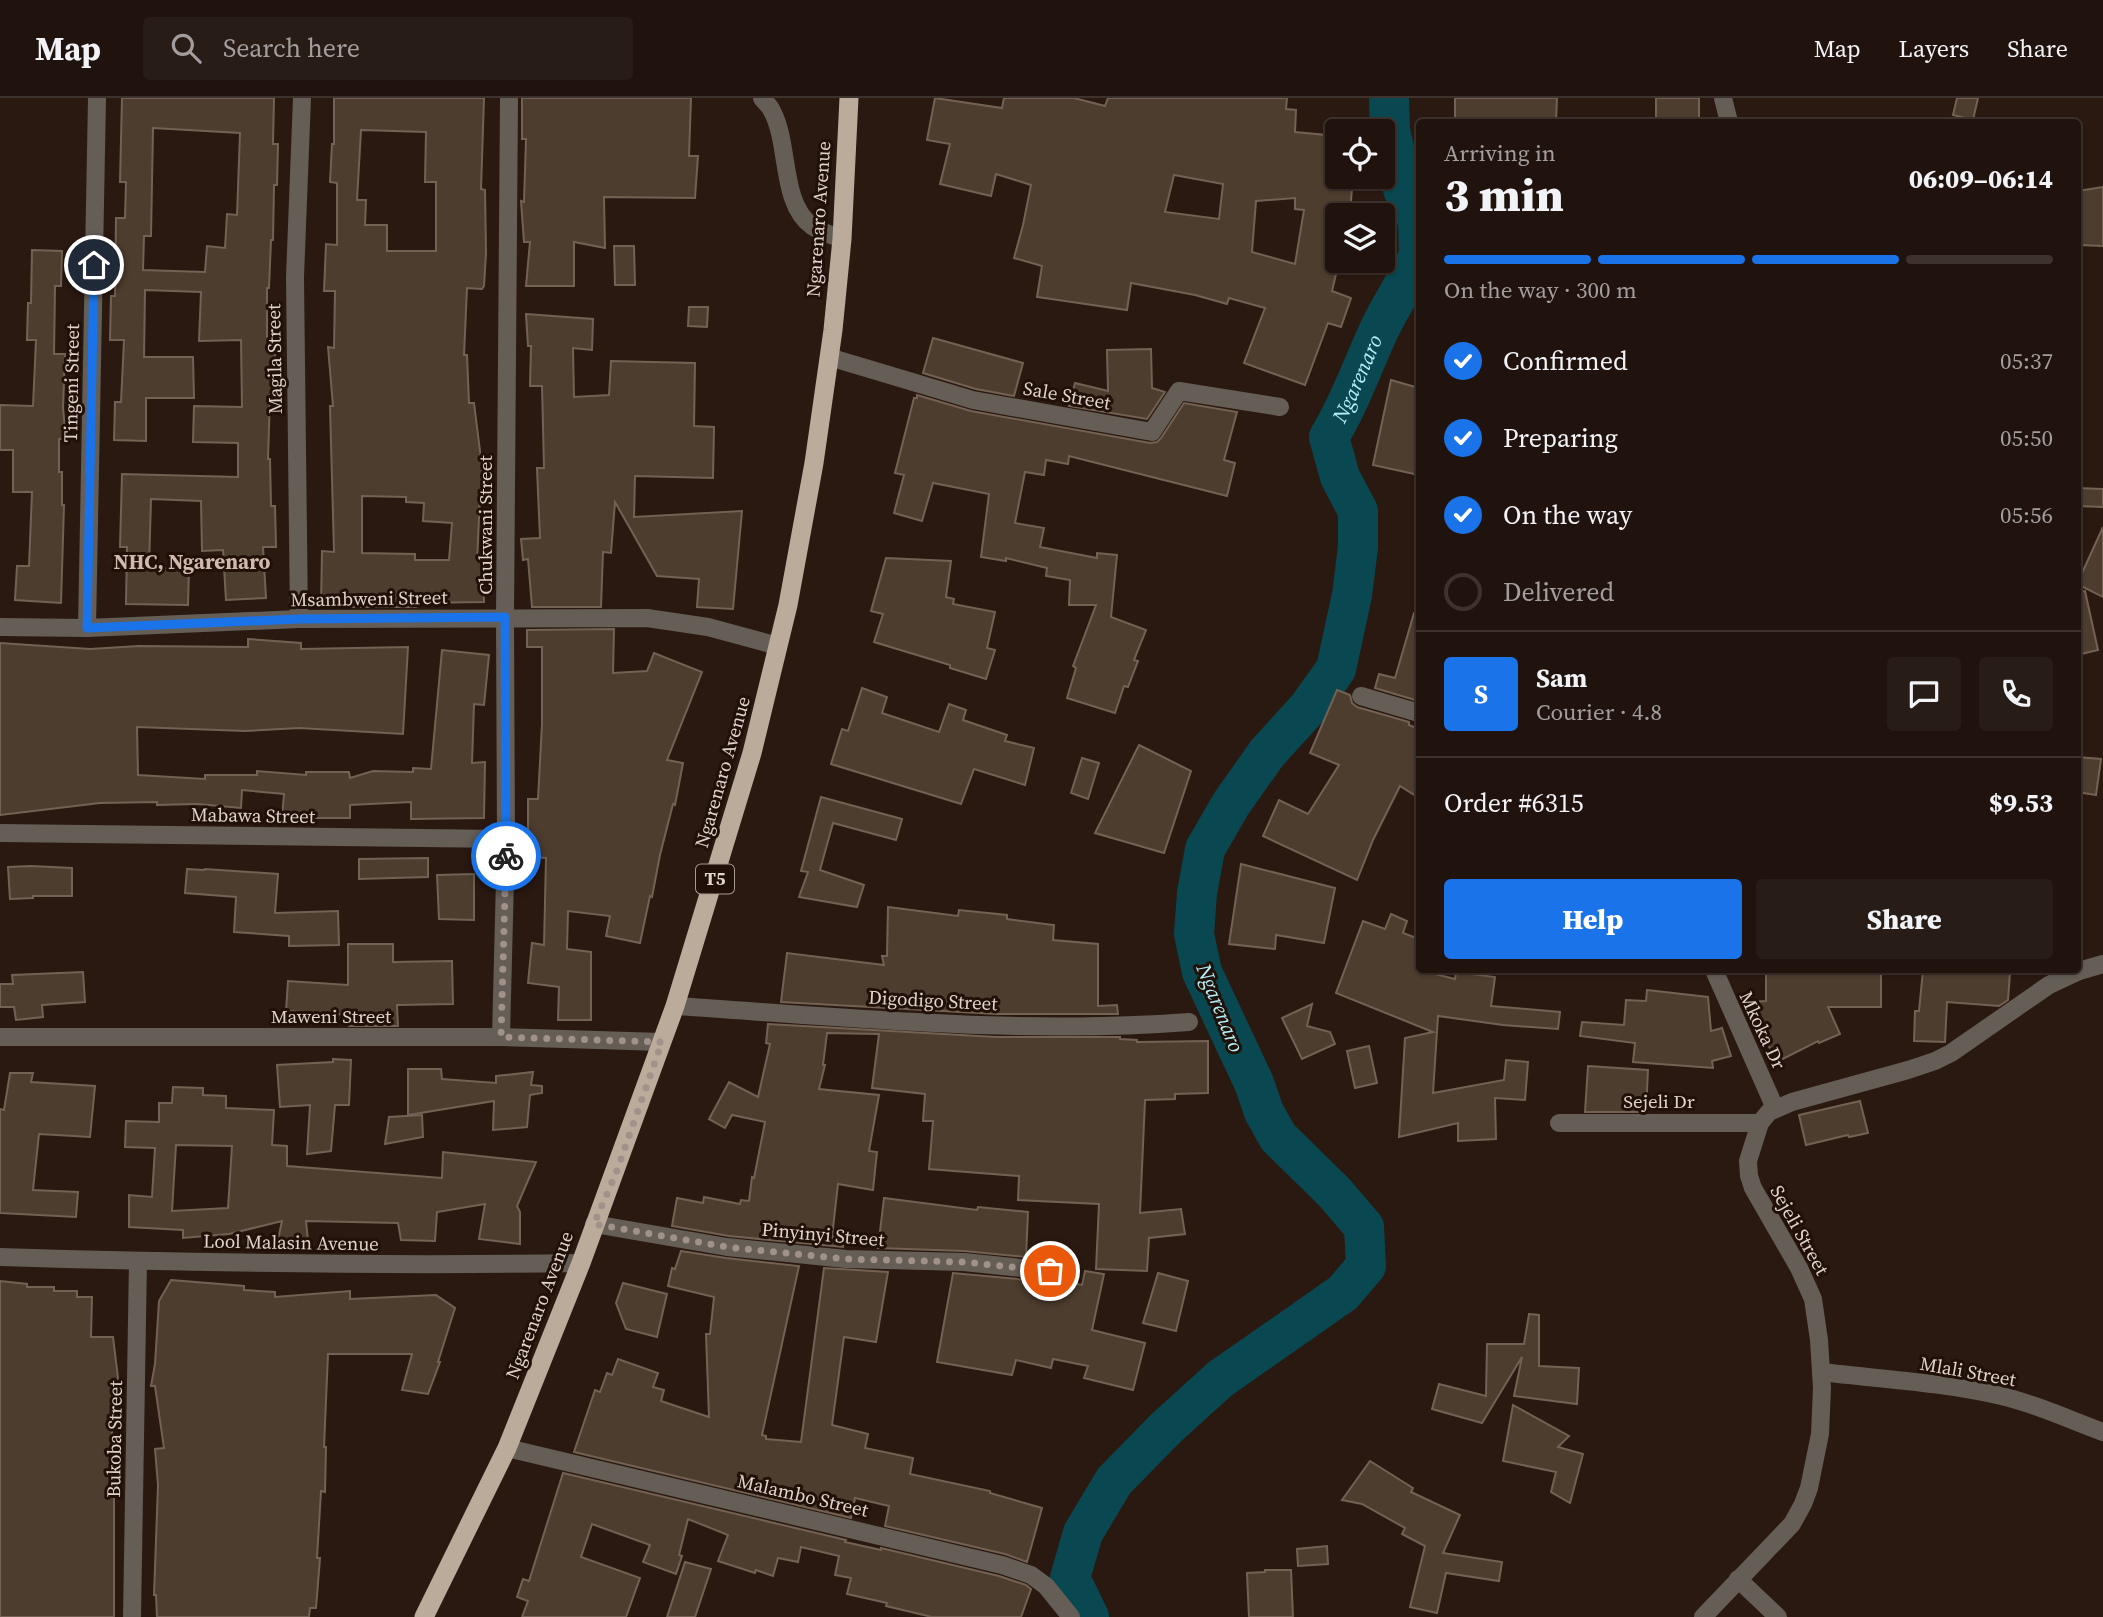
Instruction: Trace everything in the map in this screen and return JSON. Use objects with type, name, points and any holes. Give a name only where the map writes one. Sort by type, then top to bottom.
[{"type":"highway","name":"Ngarenaro Avenue","points":[[424,1617],[507,1448],[616,1173],[675,1006],[752,753],[788,605],[814,463],[842,239],[849,98]]},
{"type":"street","name":"Tingeni Street","points":[[87,628],[97,98]]},
{"type":"street","name":"Magila Street","points":[[299,619],[295,277],[302,98]]},
{"type":"street","name":"Chukwani Street","points":[[501,1037],[506,839],[509,98]]},
{"type":"street","points":[[762,98],[772,111],[784,151],[793,201],[800,214],[812,226],[842,239]]},
{"type":"street","points":[[1724,98],[1728,119]]},
{"type":"street","name":"Sale Street","points":[[829,357],[973,400],[1152,432],[1179,391],[1280,407]]},
{"type":"street","name":"Msambweni Street","points":[[0,627],[87,628],[299,619],[647,618],[708,627],[778,646]]},
{"type":"street","points":[[1362,696],[1416,712]]},
{"type":"street","name":"Mabawa Street","points":[[0,833],[506,839]]},
{"type":"street","name":"Sejeli Street","points":[[2081,970],[2103,964]]},
{"type":"street","name":"Mkoka Dr","points":[[1715,973],[1775,1108]]},
{"type":"street","name":"Sejeli Street","points":[[1703,1617],[1787,1530],[1803,1504],[1809,1488],[1820,1434],[1821,1372],[1813,1299],[1749,1176],[1748,1161],[1760,1123],[1775,1108],[1935,1061],[1951,1053],[2049,985],[2075,973]]},
{"type":"street","name":"Digodigo Street","points":[[675,1006],[1028,1026],[1122,1027],[1189,1023]]},
{"type":"street","name":"Maweni Street","points":[[0,1037],[501,1037],[662,1042]]},
{"type":"street","name":"Sejeli Dr","points":[[1559,1124],[1760,1123]]},
{"type":"street","name":"Pinyinyi Street","points":[[594,1224],[727,1247],[833,1258],[964,1262],[1050,1271]]},
{"type":"street","name":"Lool Malasin Avenue","points":[[0,1256],[138,1261],[383,1264],[581,1263]]},
{"type":"street","name":"Bukoba Street","points":[[132,1617],[138,1261]]},
{"type":"street","name":"Mlali Street","points":[[1821,1372],[1946,1385],[1998,1395],[2042,1408],[2103,1432]]},
{"type":"street","name":"Malambo Street","points":[[507,1448],[1002,1565],[1031,1574],[1046,1586],[1071,1617]]},
{"type":"street","points":[[1738,1579],[1778,1617]]},
{"type":"building","points":[[122,98],[274,98],[273,144],[278,144],[277,185],[274,185],[273,240],[267,288],[267,351],[275,351],[275,395],[270,395],[268,459],[271,506],[275,506],[276,547],[263,547],[266,598],[226,600],[223,550],[202,551],[201,501],[151,499],[149,568],[189,568],[188,605],[126,604],[127,547],[120,547],[122,474],[238,477],[238,443],[193,442],[194,406],[242,407],[241,340],[199,341],[201,292],[145,290],[144,357],[193,357],[194,398],[146,398],[146,441],[114,440],[115,402],[121,402],[124,340],[110,340],[111,296],[115,296],[116,218],[125,218],[126,182],[120,182]],"holes":[[[153,128],[240,133],[237,215],[227,214],[225,248],[207,246],[205,272],[143,270],[144,236],[151,236]]]},
{"type":"building","points":[[334,98],[484,98],[481,189],[485,190],[484,286],[482,289],[467,288],[464,355],[467,355],[469,403],[474,403],[484,483],[484,496],[480,497],[477,561],[482,561],[484,602],[416,603],[416,607],[321,607],[322,551],[334,552],[330,406],[333,406],[328,347],[334,348],[335,291],[324,291],[326,244],[337,245],[337,183],[330,182],[334,144]],"holes":[[[361,130],[426,132],[425,182],[436,182],[436,251],[387,251],[387,225],[365,225],[366,200],[357,200]],[[362,496],[406,497],[406,502],[424,503],[423,521],[452,523],[449,560],[415,560],[415,554],[362,553]]]},
{"type":"building","points":[[522,98],[691,98],[689,156],[698,156],[695,198],[604,197],[605,248],[574,242],[574,286],[526,286],[530,242],[524,242],[521,201],[524,202],[526,139],[522,139]]},
{"type":"building","points":[[935,98],[1002,108],[1004,98],[1074,98],[1105,106],[1108,98],[1287,98],[1286,109],[1296,110],[1295,132],[1325,135],[1325,189],[1352,189],[1351,203],[1325,203],[1325,273],[1336,273],[1332,291],[1351,298],[1341,327],[1328,323],[1305,385],[1244,363],[1265,308],[1229,298],[1227,304],[1131,283],[1127,310],[1037,297],[1042,266],[1014,258],[1031,185],[996,174],[991,196],[940,184],[950,144],[927,140]],"holes":[[[1174,175],[1223,184],[1219,219],[1165,212]],[[1295,198],[1295,209],[1304,210],[1295,264],[1252,252],[1256,201]]]},
{"type":"building","points":[[1455,98],[1557,98],[1556,119],[1455,119]]},
{"type":"building","points":[[1656,98],[1699,98],[1699,119],[1656,119]]},
{"type":"building","points":[[1957,98],[1978,98],[1973,119],[1953,115]]},
{"type":"building","points":[[2103,187],[2103,246],[2081,245],[2081,190]]},
{"type":"building","points":[[614,246],[634,246],[635,285],[615,285]]},
{"type":"building","points":[[32,250],[62,251],[61,286],[55,286],[54,354],[65,354],[63,408],[66,439],[59,439],[59,472],[62,472],[64,505],[61,603],[15,600],[17,566],[29,566],[32,492],[13,492],[13,450],[0,450],[0,405],[33,406],[36,340],[27,340]]},
{"type":"building","points":[[689,307],[708,307],[707,327],[688,326]]},
{"type":"building","points":[[526,314],[593,319],[592,350],[573,348],[574,397],[609,395],[611,361],[695,363],[694,426],[714,427],[713,478],[635,476],[634,517],[742,511],[733,609],[697,607],[699,579],[657,576],[615,502],[611,553],[603,552],[601,607],[532,607],[528,559],[523,560],[521,539],[540,538],[537,468],[544,468],[542,386],[530,386],[531,346],[528,346]]},
{"type":"building","points":[[933,338],[1023,363],[1014,396],[976,389],[923,373]]},
{"type":"building","points":[[1151,349],[1152,388],[1165,392],[1147,419],[1069,406],[1075,383],[1108,391],[1107,350]]},
{"type":"building","points":[[1391,380],[1416,387],[1416,474],[1373,465]]},
{"type":"building","points":[[917,395],[971,411],[1150,443],[1161,438],[1184,403],[1237,412],[1224,460],[1235,463],[1227,496],[1069,456],[1068,464],[1046,460],[1044,475],[1025,472],[1015,523],[1044,528],[1040,547],[1097,558],[1097,553],[1117,555],[1111,617],[1146,630],[1134,660],[1138,661],[1128,687],[1124,686],[1115,713],[1067,698],[1076,668],[1073,666],[1096,605],[1069,605],[1070,580],[1046,576],[1047,568],[1006,558],[1006,561],[981,557],[989,494],[933,483],[922,521],[894,513],[904,475],[895,473]]},
{"type":"building","points":[[2081,488],[2103,489],[2103,507],[2081,506]]},
{"type":"building","points":[[2103,527],[2103,597],[2081,586],[2081,575]]},
{"type":"building","points":[[886,558],[951,561],[946,597],[954,599],[953,604],[995,612],[987,648],[995,650],[986,679],[874,642],[883,614],[871,611]]},
{"type":"building","points":[[2085,591],[2098,650],[2081,654],[2081,592]]},
{"type":"building","points":[[1416,613],[1415,700],[1375,688],[1379,674],[1395,678]]},
{"type":"building","points":[[614,629],[613,673],[647,671],[654,653],[702,672],[667,760],[683,763],[640,943],[606,936],[610,916],[568,911],[567,949],[591,952],[591,1020],[558,1020],[559,987],[528,983],[532,943],[544,945],[546,858],[528,857],[528,799],[538,799],[542,647],[527,647],[527,630]]},
{"type":"building","points":[[248,639],[301,643],[301,649],[408,647],[403,734],[299,728],[245,731],[137,727],[138,775],[205,779],[205,775],[257,775],[257,771],[306,775],[306,772],[349,772],[350,778],[373,771],[413,772],[413,768],[431,769],[442,650],[489,655],[484,705],[474,704],[472,763],[485,762],[484,818],[411,819],[411,802],[350,805],[350,818],[282,818],[284,794],[242,790],[241,808],[197,804],[157,805],[157,802],[100,803],[0,815],[0,643],[90,649],[139,646],[248,647]]},
{"type":"building","points":[[862,688],[887,697],[882,713],[939,732],[949,704],[966,710],[963,720],[1007,735],[1005,741],[1034,748],[1025,785],[974,769],[961,804],[831,764],[842,729],[848,731]]},
{"type":"building","points":[[1337,690],[1350,695],[1352,703],[1357,707],[1409,722],[1409,725],[1416,728],[1416,796],[1400,786],[1357,880],[1263,836],[1279,800],[1308,814],[1339,765],[1310,753]]},
{"type":"building","points":[[1139,745],[1191,771],[1164,853],[1095,833]]},
{"type":"building","points":[[2081,757],[2101,759],[2096,795],[2081,793]]},
{"type":"building","points":[[1082,758],[1099,763],[1088,799],[1071,793]]},
{"type":"building","points":[[821,797],[902,819],[896,840],[833,823],[820,870],[864,885],[857,907],[799,897],[808,872],[801,871]]},
{"type":"building","points":[[428,858],[428,877],[359,879],[359,859]]},
{"type":"building","points":[[1241,864],[1335,888],[1324,943],[1276,935],[1275,949],[1229,944]]},
{"type":"building","points":[[8,867],[72,868],[72,896],[10,899]]},
{"type":"building","points":[[187,869],[278,874],[275,913],[338,911],[339,945],[289,946],[289,936],[234,932],[236,897],[185,893]]},
{"type":"building","points":[[474,874],[474,920],[439,919],[437,875]]},
{"type":"building","points":[[888,907],[958,916],[959,910],[1007,915],[1007,919],[1054,925],[1053,940],[1098,944],[1098,1006],[1117,1005],[1118,1014],[997,1014],[781,1002],[787,953],[884,965],[882,956],[887,956]]},
{"type":"building","points":[[1391,914],[1407,921],[1403,933],[1416,938],[1416,973],[1431,973],[1455,979],[1456,973],[1495,977],[1491,1006],[1560,1012],[1558,1029],[1438,1016],[1433,1093],[1504,1080],[1506,1060],[1528,1062],[1525,1100],[1495,1098],[1496,1139],[1458,1141],[1458,1123],[1399,1137],[1405,1038],[1433,1032],[1336,993],[1363,921],[1385,929]]},
{"type":"building","points":[[348,944],[393,944],[393,962],[452,961],[453,1004],[397,1005],[398,1026],[349,1026],[349,1015],[286,1011],[288,981],[348,985]]},
{"type":"building","points":[[83,972],[85,1002],[42,1005],[43,1017],[16,1020],[14,1007],[0,1007],[0,984],[13,984],[12,975]]},
{"type":"building","points":[[1766,973],[1881,973],[1881,1007],[1828,1007],[1840,1034],[1819,1043],[1818,1041],[1777,1062],[1746,1002],[1766,1001]]},
{"type":"building","points":[[1923,973],[2010,973],[2008,1000],[1999,1006],[1947,1002],[1945,1042],[1914,1041],[1915,1011],[1919,1011]]},
{"type":"building","points":[[1647,990],[1708,997],[1711,1031],[1722,1028],[1731,1056],[1712,1061],[1713,1068],[1633,1062],[1635,1043],[1580,1036],[1582,1022],[1624,1025],[1626,1000],[1646,1001]]},
{"type":"building","points":[[1312,1004],[1307,1026],[1330,1032],[1335,1044],[1302,1059],[1282,1018]]},
{"type":"building","points":[[768,1024],[996,1037],[1120,1037],[1137,1042],[1208,1041],[1208,1093],[1175,1094],[1175,1099],[1145,1100],[1140,1213],[1181,1209],[1185,1234],[1149,1238],[1147,1271],[1096,1269],[1099,1204],[1018,1200],[1019,1176],[929,1169],[933,1121],[923,1121],[925,1094],[872,1088],[879,1034],[827,1033],[825,1065],[819,1089],[879,1095],[869,1151],[877,1152],[873,1190],[838,1184],[832,1237],[844,1238],[843,1247],[729,1236],[672,1226],[677,1198],[703,1203],[704,1197],[740,1204],[741,1200],[749,1201],[765,1122],[732,1115],[725,1128],[709,1119],[729,1082],[758,1097],[770,1044],[766,1043]]},
{"type":"building","points":[[1369,1046],[1377,1083],[1355,1088],[1347,1051]]},
{"type":"building","points":[[333,1059],[351,1060],[349,1105],[335,1105],[331,1151],[307,1154],[310,1105],[280,1107],[277,1065],[333,1062]]},
{"type":"building","points":[[1588,1066],[1648,1070],[1646,1112],[1585,1112]]},
{"type":"building","points":[[408,1069],[441,1069],[442,1079],[496,1083],[496,1076],[533,1072],[531,1085],[542,1086],[542,1093],[530,1095],[527,1127],[493,1130],[494,1101],[408,1115]]},
{"type":"building","points":[[10,1073],[33,1073],[31,1082],[95,1086],[90,1137],[39,1134],[33,1190],[78,1192],[76,1217],[0,1213],[0,1109],[4,1110]]},
{"type":"building","points":[[173,1087],[203,1088],[203,1095],[226,1096],[226,1108],[274,1110],[272,1145],[287,1146],[287,1166],[442,1178],[443,1152],[536,1162],[517,1206],[520,1212],[520,1244],[479,1239],[485,1204],[437,1212],[435,1241],[401,1240],[398,1223],[306,1221],[308,1240],[278,1240],[282,1221],[229,1234],[183,1238],[183,1230],[129,1227],[129,1195],[152,1197],[155,1148],[125,1147],[126,1121],[159,1122],[159,1103],[172,1103]],"holes":[[[176,1145],[232,1146],[228,1208],[172,1211]]]},
{"type":"building","points":[[1860,1101],[1868,1133],[1806,1145],[1799,1115]]},
{"type":"building","points":[[422,1115],[423,1137],[385,1144],[389,1117]]},
{"type":"building","points":[[884,1198],[977,1210],[978,1207],[1028,1212],[1026,1257],[964,1251],[878,1248]]},
{"type":"building","points":[[681,1251],[799,1266],[762,1435],[766,1436],[766,1439],[801,1442],[824,1268],[888,1272],[876,1342],[844,1337],[832,1425],[868,1434],[865,1448],[913,1458],[910,1474],[990,1491],[1042,1508],[1027,1562],[1005,1554],[885,1526],[889,1506],[855,1498],[851,1518],[574,1452],[595,1390],[600,1392],[607,1373],[612,1375],[618,1359],[658,1373],[653,1387],[664,1390],[661,1401],[709,1417],[706,1334],[710,1334],[714,1297],[668,1286],[672,1268],[675,1269]]},
{"type":"building","points":[[1085,1271],[1104,1274],[1092,1330],[1145,1343],[1133,1390],[1084,1378],[1088,1366],[1053,1359],[1051,1368],[1016,1360],[1012,1375],[937,1362],[953,1273],[1049,1282],[1057,1280],[1082,1285]]},
{"type":"building","points":[[1158,1273],[1188,1281],[1176,1331],[1143,1323]]},
{"type":"building","points":[[171,1280],[244,1286],[244,1290],[275,1292],[275,1297],[350,1291],[350,1299],[436,1295],[455,1308],[428,1394],[402,1390],[412,1354],[328,1354],[325,1492],[321,1491],[316,1608],[310,1608],[309,1617],[157,1617],[154,1595],[158,1485],[155,1449],[164,1448],[155,1386],[151,1386],[159,1301]]},
{"type":"building","points":[[0,1281],[27,1284],[27,1287],[54,1287],[54,1291],[77,1291],[77,1297],[92,1297],[91,1337],[113,1337],[119,1386],[114,1387],[111,1454],[114,1500],[114,1617],[0,1617]]},
{"type":"building","points":[[623,1283],[667,1294],[657,1337],[626,1329],[616,1303]]},
{"type":"building","points":[[1529,1314],[1539,1315],[1539,1366],[1579,1368],[1577,1404],[1514,1396],[1522,1357],[1482,1423],[1432,1409],[1439,1384],[1486,1396],[1487,1344],[1524,1344]]},
{"type":"building","points":[[1513,1405],[1569,1436],[1558,1447],[1583,1454],[1570,1503],[1551,1492],[1556,1472],[1503,1461]]},
{"type":"building","points":[[1370,1461],[1413,1488],[1411,1492],[1460,1515],[1443,1553],[1502,1562],[1499,1581],[1446,1573],[1437,1613],[1410,1607],[1425,1546],[1402,1534],[1405,1528],[1362,1504],[1342,1500]]},
{"type":"building","points":[[563,1473],[846,1540],[845,1542],[999,1576],[1031,1589],[1021,1617],[932,1617],[847,1594],[851,1578],[835,1575],[839,1556],[801,1547],[798,1562],[778,1558],[773,1576],[756,1570],[755,1573],[718,1561],[728,1535],[688,1519],[676,1574],[643,1562],[650,1545],[592,1524],[581,1557],[640,1578],[626,1617],[522,1617],[528,1601],[517,1597],[523,1579],[529,1581]]},
{"type":"building","points":[[1327,1546],[1328,1564],[1298,1566],[1297,1549]]},
{"type":"building","points":[[685,1562],[711,1569],[695,1617],[667,1617]]},
{"type":"building","points":[[1291,1570],[1293,1617],[1249,1617],[1247,1573]]},
{"type":"waterway","name":"Ngarenaro","points":[[1389,98],[1390,130],[1403,189],[1416,217]]},
{"type":"waterway","name":"Ngarenaro","points":[[1089,1617],[1070,1578],[1083,1533],[1114,1481],[1166,1428],[1220,1379],[1343,1293],[1366,1266],[1364,1227],[1335,1193],[1278,1137],[1264,1112],[1254,1083],[1202,972],[1194,934],[1197,893],[1205,849],[1231,804],[1267,753],[1308,708],[1336,669],[1352,595],[1358,547],[1358,511],[1340,477],[1329,437],[1380,328],[1416,261]]},
{"type":"way so far","points":[[506,856],[501,1037],[662,1042],[616,1173],[594,1224],[727,1247],[846,1259],[964,1262],[1050,1271]]},
{"type":"district","name":"NHC, Ngarenaro","points":[[192,562]]},
{"type":"route","points":[[94,265],[87,628],[299,619],[505,617],[506,856]]}]
